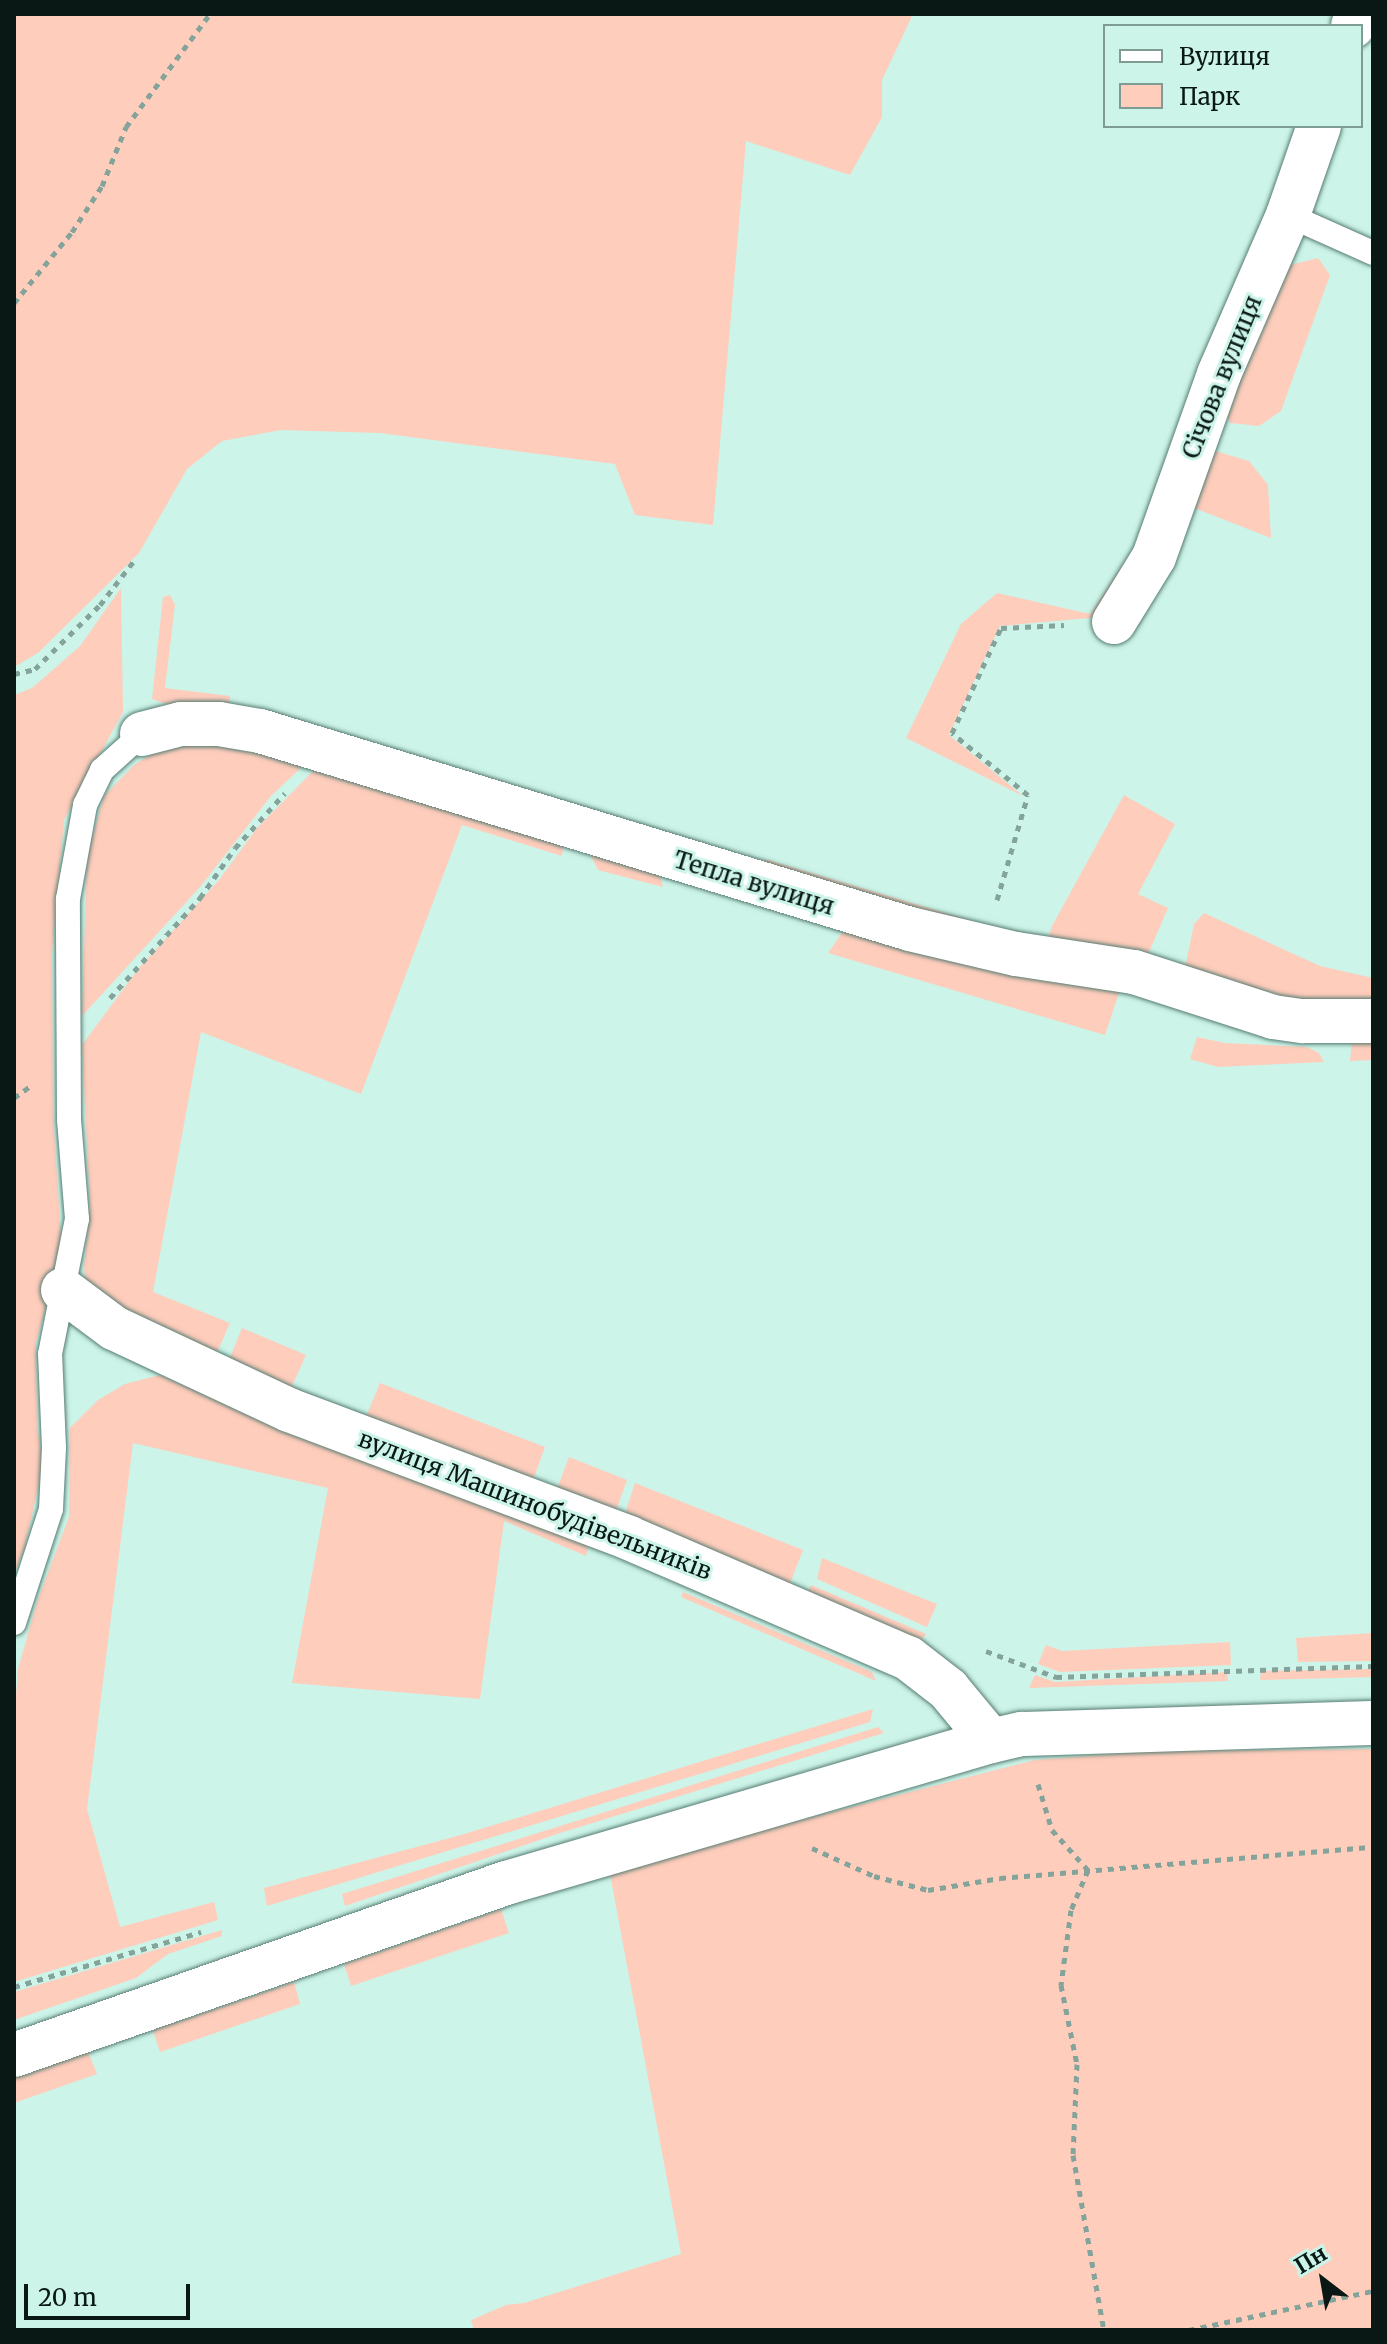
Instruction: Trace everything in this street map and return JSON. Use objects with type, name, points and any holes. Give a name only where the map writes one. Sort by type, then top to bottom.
[{"type":"street","name":"Січова вулиця","points":[[1114,622],[1154,557],[1219,374],[1288,215],[1318,128]]},
{"type":"street","name":"Тепла вулиця","points":[[142,734],[181,724],[219,724],[260,731],[320,753],[824,904],[983,947],[1134,972],[1273,1017],[1303,1021],[1373,1021]]},
{"type":"street","name":"вулиця Машинобудівельників","points":[[63,1290],[114,1328],[275,1405],[629,1538],[908,1658],[1006,1738]]},
{"type":"street","points":[[14,2055],[506,1883],[1006,1738],[1373,1723]]},
{"type":"lane","points":[[1288,215],[1373,253]]},
{"type":"lane","points":[[14,1623],[51,1509],[54,1448],[50,1354],[77,1219],[68,1058],[68,899],[85,805],[102,770],[142,734]]},
{"type":"path","points":[[14,303],[72,232],[102,186],[126,127],[210,14]]},
{"type":"path","points":[[14,674],[35,669],[100,605],[136,558]]},
{"type":"path","points":[[983,947],[1028,795],[952,733],[1001,628],[1114,622]]},
{"type":"path","points":[[14,1098],[68,1058],[99,1010],[200,898],[235,848],[320,753]]},
{"type":"path","points":[[1006,1738],[1033,1758],[1052,1830],[1088,1870]]},
{"type":"path","points":[[777,1802],[783,1824],[819,1853],[874,1876],[928,1890],[1000,1878],[1373,1847]]},
{"type":"path","points":[[1088,1870],[1071,1910],[1061,1985],[1077,2064],[1073,2155],[1104,2330]]},
{"type":"path","points":[[1189,2330],[1373,2291]]},
{"type":"green space","points":[[14,14],[913,14],[882,80],[882,117],[850,175],[746,141],[713,525],[635,515],[615,464],[380,433],[281,430],[222,441],[187,469],[139,553],[38,653],[14,667]]},
{"type":"green space","points":[[1318,258],[1330,275],[1281,411],[1259,426],[1230,423],[1222,408],[1290,265]]},
{"type":"green space","points":[[1212,450],[1249,461],[1268,485],[1271,538],[1189,506]]},
{"type":"green space","points":[[1127,558],[1137,561],[1101,617],[1000,626],[949,735],[1023,796],[906,738],[961,624],[997,593],[1090,614]]},
{"type":"green space","points":[[121,588],[123,712],[64,820],[52,954],[53,1114],[62,1253],[36,1342],[37,1426],[43,1465],[25,1546],[14,1575],[14,695],[32,688],[80,646]]},
{"type":"green space","points":[[170,595],[175,605],[165,688],[230,696],[229,725],[152,699],[163,597]]},
{"type":"green space","points":[[205,742],[306,763],[271,796],[200,887],[82,1016],[87,855],[104,796],[134,765],[163,747]]},
{"type":"green space","points":[[317,767],[564,841],[562,856],[462,825],[361,1094],[201,1032],[153,1292],[230,1323],[213,1362],[86,1294],[84,1265],[90,1208],[82,1045],[139,968],[219,880],[257,828]]},
{"type":"green space","points":[[1124,795],[1175,824],[1138,894],[1168,908],[1146,959],[1047,942],[1052,926]]},
{"type":"green space","points":[[587,848],[658,869],[663,887],[598,870]]},
{"type":"green space","points":[[765,859],[986,925],[762,871]]},
{"type":"green space","points":[[1204,913],[1320,966],[1373,978],[1373,1004],[1290,1004],[1184,973],[1194,924]]},
{"type":"green space","points":[[846,927],[1121,987],[1105,1035],[828,953]]},
{"type":"green space","points":[[1197,1037],[1225,1043],[1307,1047],[1319,1053],[1324,1062],[1218,1067],[1190,1059]]},
{"type":"green space","points":[[1373,1040],[1373,1060],[1350,1061],[1352,1041]]},
{"type":"green space","points":[[242,1328],[306,1355],[292,1386],[284,1392],[226,1367]]},
{"type":"green space","points":[[160,1375],[269,1424],[586,1538],[588,1548],[586,1556],[504,1521],[480,1699],[292,1683],[328,1488],[133,1443],[87,1809],[120,1927],[214,1902],[218,1920],[14,1982],[14,1721],[18,1669],[37,1602],[69,1517],[70,1428],[98,1400],[125,1384]]},
{"type":"green space","points":[[380,1383],[545,1447],[531,1486],[363,1424]]},
{"type":"green space","points":[[569,1457],[627,1480],[614,1516],[555,1494]]},
{"type":"green space","points":[[635,1483],[803,1550],[787,1591],[623,1520]]},
{"type":"green space","points":[[822,1558],[937,1604],[927,1627],[817,1579]]},
{"type":"green space","points":[[811,1585],[926,1634],[918,1645],[805,1599]]},
{"type":"green space","points":[[683,1592],[872,1672],[876,1681],[681,1597]]},
{"type":"green space","points":[[1373,1633],[1373,1661],[1298,1662],[1296,1638]]},
{"type":"green space","points":[[1230,1642],[1231,1665],[1060,1672],[1038,1664],[1046,1645],[1062,1651]]},
{"type":"green space","points":[[1373,1669],[1373,1677],[1260,1680],[1261,1671]]},
{"type":"green space","points":[[1227,1672],[1228,1681],[1029,1688],[1035,1675],[1055,1682]]},
{"type":"green space","points":[[873,1709],[870,1722],[267,1906],[264,1888],[461,1835]]},
{"type":"green space","points":[[878,1727],[884,1733],[557,1834],[345,1906],[342,1894]]},
{"type":"green space","points":[[1373,1749],[1373,2330],[474,2330],[471,2320],[506,2305],[524,2303],[681,2254],[609,1869],[1035,1760],[1152,1751]]},
{"type":"green space","points":[[501,1909],[509,1933],[351,1986],[344,1964]]},
{"type":"green space","points":[[222,1930],[222,1936],[168,1954],[136,1978],[14,2020],[14,1992]]},
{"type":"green space","points":[[294,1982],[300,2004],[160,2052],[153,2030]]},
{"type":"green space","points":[[88,2052],[97,2074],[14,2103],[14,2077]]}]
